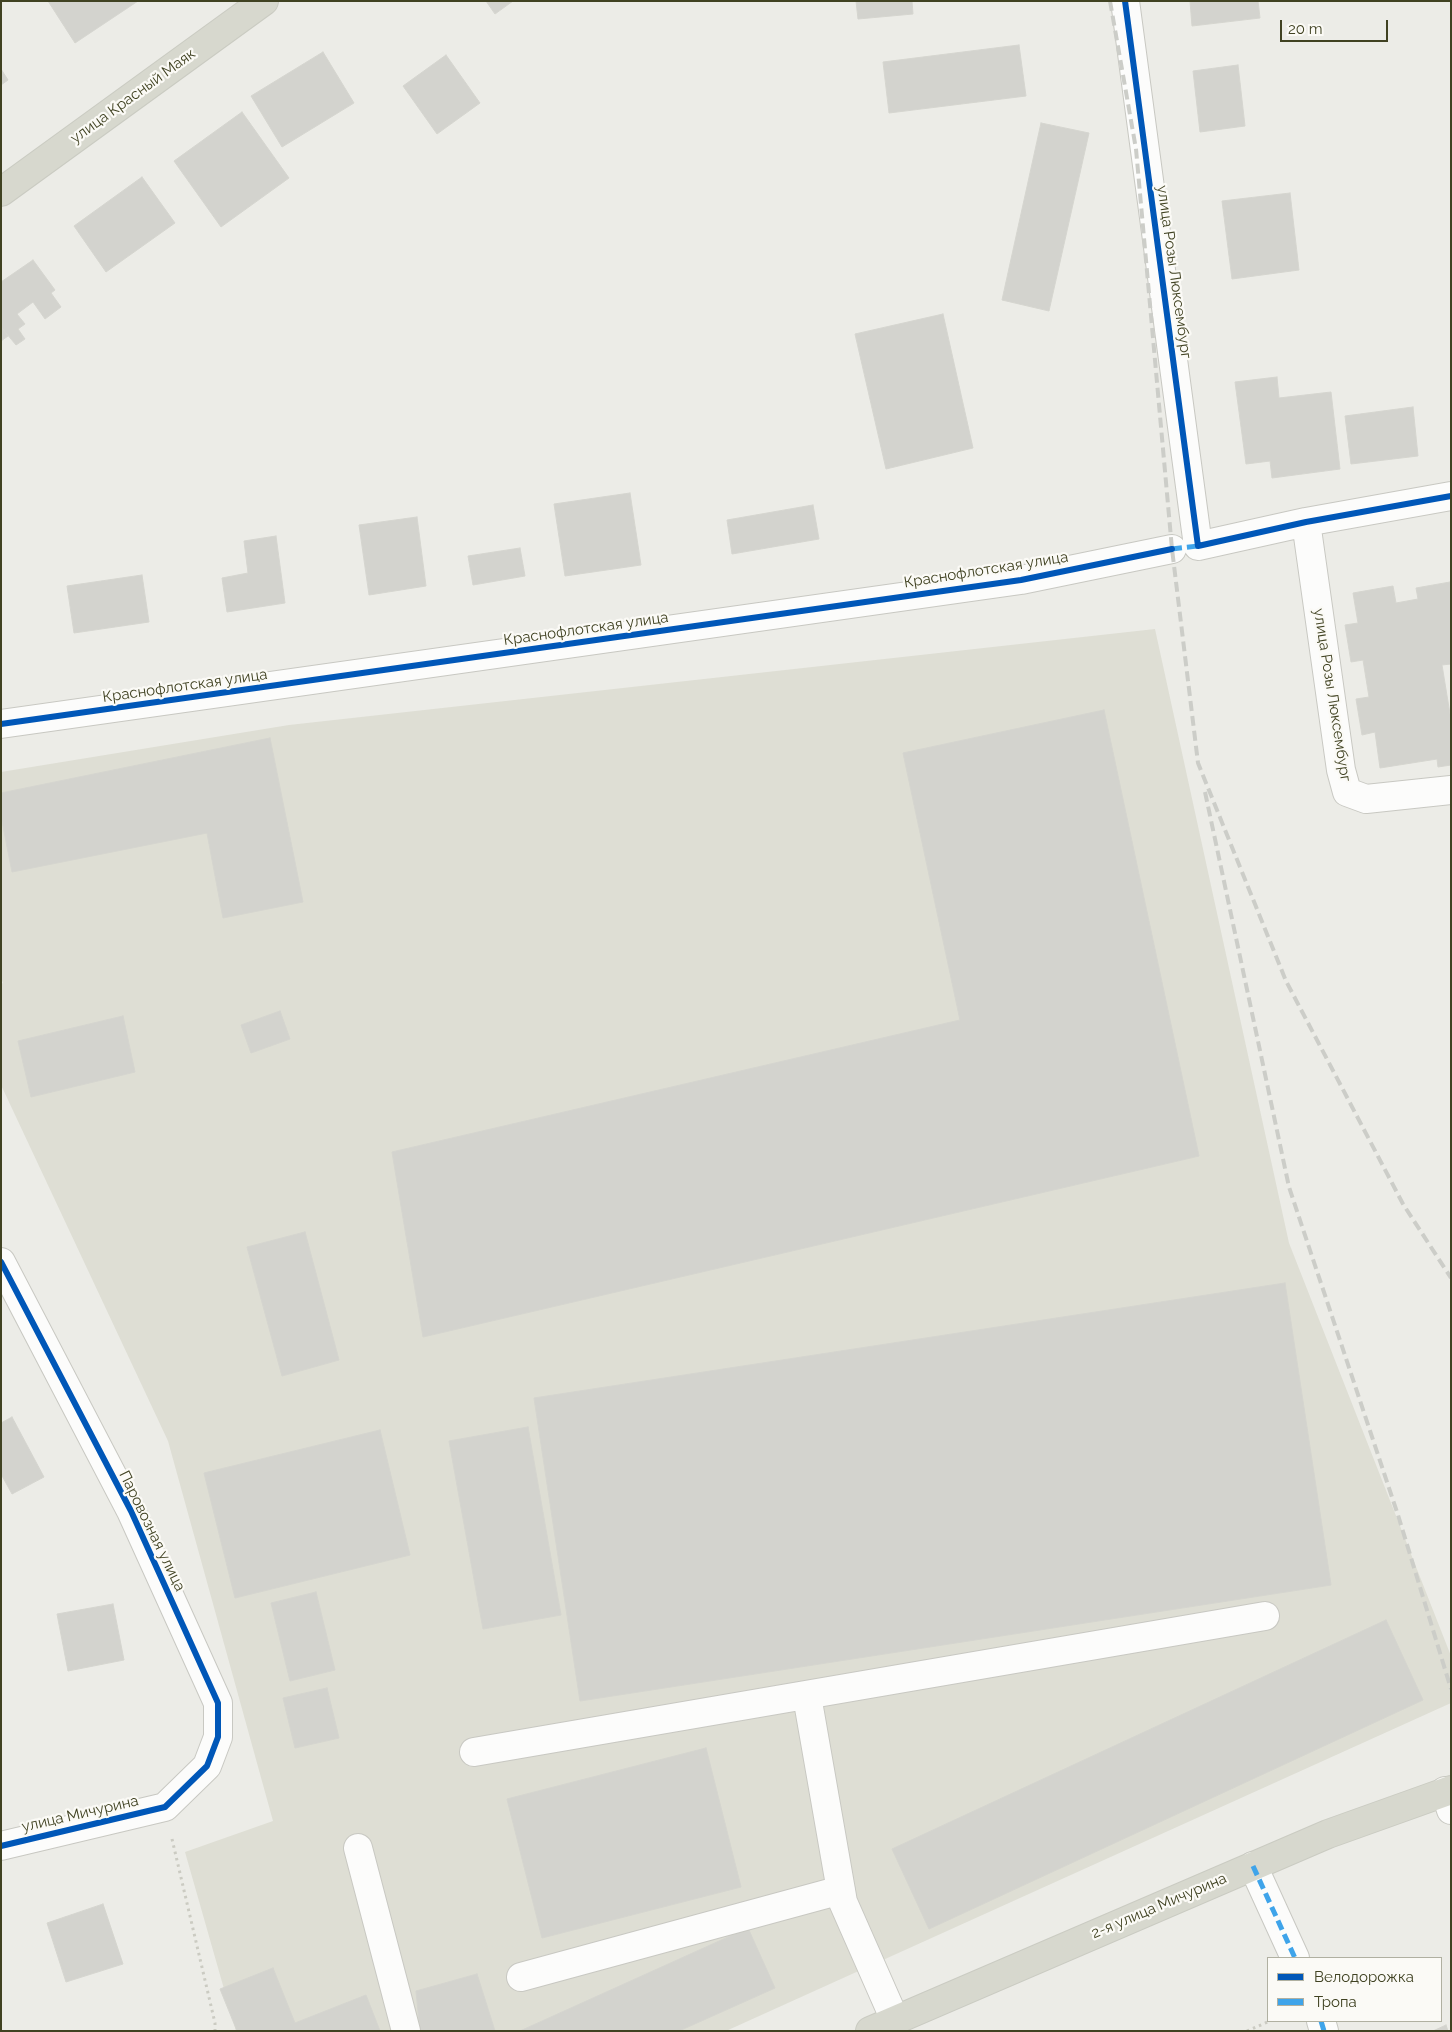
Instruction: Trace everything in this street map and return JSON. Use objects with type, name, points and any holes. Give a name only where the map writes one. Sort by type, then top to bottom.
[{"type":"main road","name":"улица Красный Маяк","points":[[1,192],[264,1]]},
{"type":"main road","name":"2-я улица Мичурина","points":[[870,2031],[1328,1834],[1449,1797]]},
{"type":"street","name":"улица Розы Люксембург","points":[[1125,1],[1185,548]]},
{"type":"street","name":"Краснофлотская улица","points":[[1,724],[1021,580],[1306,522],[1451,496]]},
{"type":"street","name":"улица Розы Люксембург","points":[[1306,522],[1341,770],[1347,792],[1366,799],[1451,790]]},
{"type":"street","name":"Паровозная улица","points":[[1,1262],[131,1511],[218,1703],[218,1737],[207,1766],[165,1807]]},
{"type":"street","points":[[474,1752],[1265,1616]]},
{"type":"street","points":[[807,1696],[843,1902],[894,2020]]},
{"type":"street","name":"улица Мичурина","points":[[1,1846],[165,1807]]},
{"type":"street","points":[[358,1848],[406,2031]]},
{"type":"street","points":[[1253,1866],[1295,1957]]},
{"type":"street","points":[[521,1977],[841,1890]]},
{"type":"path","points":[[165,1807],[215,2023],[215,2031]]},
{"type":"path","points":[[1247,2031],[1268,2022]]},
{"type":"shaded area","points":[[1155,629],[1289,1243],[1451,1656],[1451,1703],[726,2031],[236,2031],[185,1852],[273,1821],[168,1441],[1,1085],[1,984],[3,983],[1,978],[1,772],[289,725]]},
{"type":"building","points":[[48,1],[138,1],[75,43]]},
{"type":"building","points":[[486,1],[513,1],[495,14]]},
{"type":"building","points":[[856,1],[912,1],[913,14],[858,19]]},
{"type":"building","points":[[1190,1],[1258,1],[1260,18],[1192,26]]},
{"type":"building","points":[[1019,45],[1026,96],[889,113],[883,62]]},
{"type":"building","points":[[323,52],[354,103],[282,147],[251,96]]},
{"type":"building","points":[[446,55],[480,103],[437,134],[403,86]]},
{"type":"building","points":[[1238,65],[1245,126],[1200,132],[1193,71]]},
{"type":"building","points":[[1,69],[8,80],[1,85]]},
{"type":"building","points":[[242,112],[289,178],[221,227],[174,161]]},
{"type":"building","points":[[1041,123],[1089,133],[1049,311],[1002,300]]},
{"type":"building","points":[[142,177],[175,223],[106,272],[74,226]]},
{"type":"building","points":[[1290,193],[1299,270],[1232,279],[1222,201]]},
{"type":"building","points":[[33,260],[55,290],[51,293],[61,307],[45,319],[33,302],[17,314],[25,324],[18,329],[25,339],[16,345],[1,327],[1,282]]},
{"type":"building","points":[[943,314],[973,448],[886,469],[855,334]]},
{"type":"building","points":[[1,327],[8,336],[1,341]]},
{"type":"building","points":[[1277,377],[1279,398],[1331,392],[1340,469],[1272,478],[1270,461],[1246,464],[1235,382]]},
{"type":"building","points":[[1413,407],[1418,456],[1351,464],[1345,416]]},
{"type":"building","points":[[630,493],[641,565],[565,576],[554,504]]},
{"type":"building","points":[[813,505],[819,539],[732,554],[727,520]]},
{"type":"building","points":[[417,517],[426,586],[369,595],[359,525]]},
{"type":"building","points":[[276,536],[285,603],[227,612],[222,578],[248,573],[244,541]]},
{"type":"building","points":[[520,548],[525,576],[473,585],[468,556]]},
{"type":"building","points":[[142,575],[149,622],[74,633],[67,586]]},
{"type":"building","points":[[1450,582],[1451,664],[1442,665],[1451,720],[1451,765],[1438,767],[1437,759],[1380,768],[1375,732],[1362,735],[1356,699],[1369,697],[1363,660],[1351,662],[1345,625],[1358,623],[1353,593],[1393,586],[1396,603],[1418,599],[1416,588]]},
{"type":"building","points":[[1104,710],[1199,1156],[423,1337],[392,1152],[960,1020],[903,753]]},
{"type":"building","points":[[270,738],[303,902],[223,918],[207,833],[12,872],[1,816],[1,793]]},
{"type":"building","points":[[280,1011],[290,1039],[251,1053],[241,1025]]},
{"type":"building","points":[[123,1016],[135,1072],[31,1097],[18,1041]]},
{"type":"building","points":[[305,1232],[339,1360],[282,1376],[247,1247]]},
{"type":"building","points":[[1285,1283],[1331,1585],[580,1701],[534,1398]]},
{"type":"building","points":[[12,1417],[44,1477],[12,1494],[1,1474],[1,1423]]},
{"type":"building","points":[[528,1427],[561,1615],[483,1629],[449,1441]]},
{"type":"building","points":[[380,1430],[410,1555],[235,1598],[204,1473]]},
{"type":"building","points":[[316,1592],[335,1670],[290,1681],[271,1603]]},
{"type":"building","points":[[113,1604],[124,1660],[68,1671],[57,1614]]},
{"type":"building","points":[[1386,1620],[1423,1700],[929,1929],[892,1849]]},
{"type":"building","points":[[327,1688],[339,1738],[295,1748],[283,1698]]},
{"type":"building","points":[[706,1748],[741,1887],[542,1938],[507,1799]]},
{"type":"building","points":[[103,1904],[123,1964],[66,1982],[47,1923]]},
{"type":"building","points":[[748,1928],[775,1988],[679,2031],[520,2031]]},
{"type":"building","points":[[273,1968],[295,2023],[366,1995],[380,2031],[237,2031],[220,1989]]},
{"type":"building","points":[[477,1974],[495,2031],[420,2031],[416,1991]]},
{"type":"building","points":[[1446,2025],[1448,2031],[1433,2031]]},
{"type":"railway","points":[[1110,1],[1136,149],[1172,549],[1198,763],[1286,981],[1403,1204],[1451,1278]]},
{"type":"railway","points":[[1205,792],[1289,1187],[1398,1515],[1451,1689]]},
{"type":"marked path","points":[[1172,549],[1198,546]]},
{"type":"marked path","points":[[1253,1866],[1295,1957]]},
{"type":"marked path","points":[[1321,2022],[1324,2031]]},
{"type":"cycle path","points":[[1125,1],[1198,546],[1306,522],[1451,496]]},
{"type":"cycle path","points":[[1,724],[1021,580],[1172,549]]},
{"type":"cycle path","points":[[1,1262],[131,1511],[218,1703],[218,1737],[207,1766],[165,1807],[1,1846]]}]
